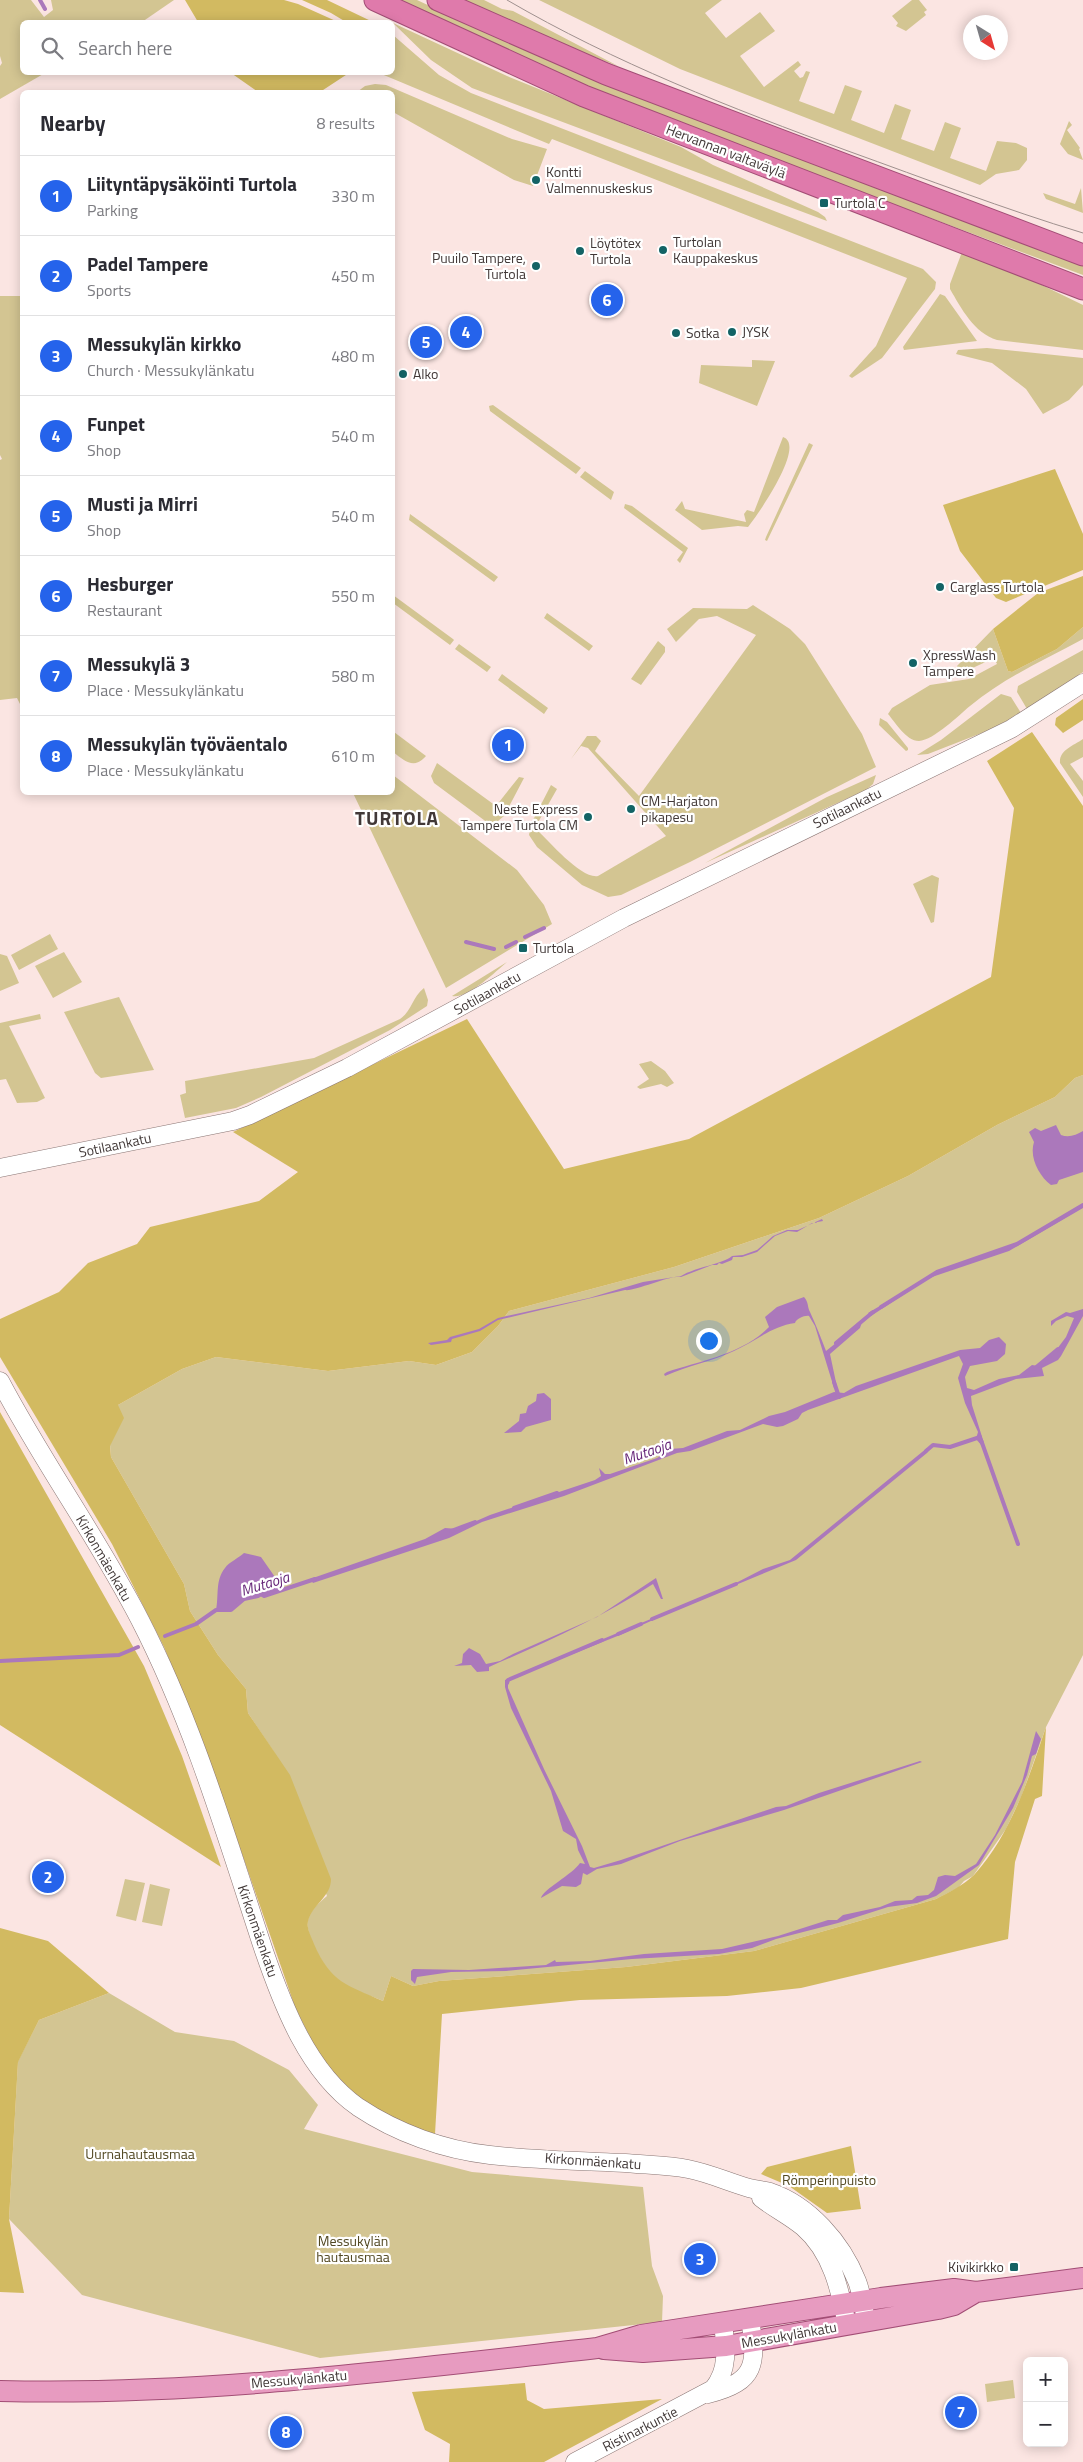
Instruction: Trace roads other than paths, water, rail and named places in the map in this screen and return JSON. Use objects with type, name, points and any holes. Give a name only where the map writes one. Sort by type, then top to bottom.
[{"type":"highway","name":"Hervannan valtaväylä","points":[[375,0],[584,96],[1080,289]]},
{"type":"highway","name":"Hervannan valtaväylä","points":[[438,0],[606,74],[1083,255]]},
{"type":"main road","name":"Sotilaankatu","points":[[0,1168],[217,1124],[250,1115],[347,1068],[595,933],[903,780],[1011,729],[1083,683]]},
{"type":"main road","name":"Kirkonmäenkatu","points":[[0,1381],[107,1560],[140,1620],[176,1698],[200,1757],[274,1980],[293,2024],[313,2058],[339,2090],[357,2106],[392,2126],[421,2139],[455,2149],[489,2155],[684,2168],[719,2176],[750,2188],[770,2192],[798,2206],[815,2220],[839,2248],[857,2281],[853,2302],[857,2324]]},
{"type":"main road","name":"Messukylänkatu","points":[[0,2391],[159,2390],[304,2380],[597,2348],[641,2335],[723,2324],[853,2302],[954,2289],[976,2292],[1083,2278]]},
{"type":"main road","name":"Messukylänkatu","points":[[597,2348],[643,2352],[754,2342],[938,2310],[959,2302],[976,2292]]},
{"type":"main road","name":"Ristinarkuntie","points":[[575,2462],[705,2395],[722,2391],[742,2379],[753,2364],[754,2342],[750,2319]]},
{"type":"main road","name":"Ristinarkuntie","points":[[705,2395],[720,2378],[724,2367],[726,2346],[723,2324]]},
{"type":"water","points":[[1056,1125],[1061,1135],[1064,1136],[1072,1136],[1083,1131],[1083,1172],[1059,1180],[1057,1184],[1051,1185],[1036,1166],[1033,1154],[1034,1142],[1029,1132],[1035,1128],[1041,1131]]},
{"type":"water","points":[[1083,1205],[1083,1208],[1009,1251],[929,1278],[871,1316],[868,1313],[937,1272],[1017,1244]]},
{"type":"water","points":[[808,1225],[797,1232],[788,1231],[775,1236],[757,1252],[742,1257],[733,1257],[732,1260],[722,1264],[712,1265],[681,1277],[669,1278],[636,1289],[498,1320],[480,1331],[452,1339],[451,1342],[431,1345],[428,1343],[447,1340],[450,1337],[479,1329],[498,1318],[589,1298],[643,1282],[681,1276],[693,1270],[729,1259],[732,1256],[743,1255],[757,1250],[773,1236],[787,1230],[798,1230]]},
{"type":"water","points":[[804,1297],[826,1351],[862,1322],[860,1328],[830,1354],[837,1387],[834,1388],[815,1326],[809,1316],[799,1319],[795,1323],[779,1327],[742,1347],[726,1355],[665,1376],[664,1374],[667,1372],[721,1356],[747,1344],[769,1327],[765,1317],[777,1307]]},
{"type":"water","points":[[1083,1309],[1083,1316],[1061,1356],[1058,1360],[1042,1368],[1044,1376],[1016,1379],[971,1396],[984,1443],[982,1446],[976,1439],[978,1432],[965,1403],[958,1378],[963,1364],[959,1356],[808,1410],[802,1413],[798,1419],[783,1426],[777,1427],[763,1424],[690,1451],[677,1453],[564,1496],[482,1522],[449,1538],[313,1583],[310,1579],[425,1539],[445,1528],[458,1529],[490,1515],[595,1480],[601,1476],[599,1468],[605,1474],[610,1474],[657,1458],[670,1449],[683,1448],[727,1431],[740,1430],[769,1416],[785,1412],[834,1392],[844,1393],[856,1386],[960,1350],[980,1348],[989,1340],[999,1337],[1006,1344],[1005,1354],[997,1361],[970,1366],[965,1377],[967,1388],[974,1390],[999,1379],[1019,1375],[1032,1365],[1038,1366],[1054,1353],[1066,1337],[1074,1318],[1067,1316],[1056,1321],[1051,1326],[1051,1321],[1066,1312],[1070,1313]]},
{"type":"water","points":[[544,1393],[551,1399],[551,1420],[526,1427],[521,1432],[504,1433],[519,1421],[520,1414],[526,1413],[528,1406],[536,1401],[537,1394]]},
{"type":"water","points":[[927,1448],[930,1448],[927,1453],[796,1560],[620,1635],[508,1680],[508,1688],[544,1769],[582,1846],[590,1867],[594,1868],[776,1807],[786,1806],[819,1793],[920,1761],[922,1762],[784,1810],[680,1841],[621,1864],[597,1869],[587,1875],[583,1873],[581,1884],[576,1887],[562,1886],[541,1898],[547,1890],[580,1863],[585,1864],[578,1850],[576,1839],[563,1831],[551,1791],[511,1708],[505,1680],[732,1585],[763,1569],[790,1560]]},
{"type":"water","points":[[244,1553],[261,1557],[284,1590],[261,1597],[256,1595],[228,1609],[216,1610],[222,1573],[229,1564]]},
{"type":"water","points":[[656,1578],[663,1599],[661,1599],[653,1584],[600,1615]]},
{"type":"water","points":[[593,1619],[489,1667],[489,1671],[477,1672],[471,1665],[454,1666],[462,1663],[463,1654],[469,1648],[480,1654],[486,1664],[500,1661]]},
{"type":"water","points":[[1036,1731],[1041,1739],[1036,1754],[1032,1756],[1027,1775],[1013,1808],[979,1865],[936,1896],[917,1903],[888,1907],[838,1923],[776,1939],[752,1948],[719,1954],[632,1959],[506,1971],[451,1972],[417,1977],[415,1984],[411,1980],[411,1971],[413,1969],[469,1970],[546,1965],[555,1960],[556,1962],[590,1961],[644,1954],[722,1949],[778,1936],[828,1920],[837,1920],[843,1915],[880,1907],[895,1901],[912,1900],[917,1896],[928,1895],[934,1890],[938,1877],[945,1875],[955,1876],[976,1864],[995,1835],[1022,1782]]},
{"type":"waterway","points":[[40,0],[45,9]]},
{"type":"waterway","points":[[525,937],[544,928]]},
{"type":"waterway","points":[[466,942],[494,949]]},
{"type":"waterway","points":[[506,947],[516,942]]},
{"type":"waterway","points":[[881,1307],[937,1272],[1017,1244],[1083,1205]]},
{"type":"waterway","points":[[836,1343],[873,1312]]},
{"type":"waterway","name":"Mutaoja","points":[[1034,1369],[1058,1349]]},
{"type":"waterway","points":[[834,1382],[839,1397]]},
{"type":"waterway","points":[[926,1451],[933,1445],[950,1447],[980,1437]]},
{"type":"waterway","points":[[981,1440],[1018,1544]]},
{"type":"waterway","name":"Mutaoja","points":[[514,1508],[557,1493]]},
{"type":"waterway","name":"Mutaoja","points":[[451,1531],[475,1522]]},
{"type":"waterway","name":"Mutaoja","points":[[264,1596],[315,1579]]},
{"type":"waterway","points":[[652,1619],[736,1584]]},
{"type":"waterway","name":"Mutaoja","points":[[165,1636],[196,1624],[216,1610],[231,1610],[244,1599],[258,1596]]},
{"type":"waterway","points":[[618,1634],[641,1624]]},
{"type":"waterway","points":[[507,1683],[508,1680],[602,1640]]},
{"type":"waterway","name":"Mutaoja","points":[[0,1661],[119,1655],[138,1647]]},
{"type":"tram line","points":[[507,0],[589,44],[717,101],[936,183],[1083,233]]},
{"type":"place","name":"Kontti Valmennuskeskus","points":[[536,180]]},
{"type":"place","name":"Turtola C","points":[[824,203]]},
{"type":"place","name":"Turtolan Kauppakeskus","points":[[663,250]]},
{"type":"place","name":"Löytötex Turtola","points":[[580,251]]},
{"type":"place","name":"Puuilo Tampere, Turtola","points":[[536,266]]},
{"type":"place","name":"Hesburger","points":[[607,300]]},
{"type":"place","name":"Funpet","points":[[466,332]]},
{"type":"place","name":"JYSK","points":[[732,332]]},
{"type":"place","name":"Sotka","points":[[676,333]]},
{"type":"place","name":"Musti ja Mirri","points":[[426,342]]},
{"type":"place","name":"Alko","points":[[403,374]]},
{"type":"place","name":"Carglass Turtola","points":[[940,587]]},
{"type":"place","name":"XpressWash Tampere","points":[[913,663]]},
{"type":"place","name":"Liityntäpysäköinti Turtola","points":[[508,745]]},
{"type":"place","name":"CM-Harjaton pikapesu","points":[[631,809]]},
{"type":"place","name":"Neste Express Tampere Turtola CM","points":[[588,817]]},
{"type":"place","name":"Turtola","points":[[523,948]]},
{"type":"place","name":"Padel Tampere","points":[[48,1877]]},
{"type":"place","name":"Messukylän kirkko","points":[[700,2259]]},
{"type":"place","name":"Kivikirkko","points":[[1014,2267]]},
{"type":"place","name":"Messukylä 3","points":[[961,2412]]},
{"type":"place","name":"Messukylän työväentalo","points":[[286,2432]]},
{"type":"district","name":"TURTOLA","points":[[397,818]]},
{"type":"park label","name":"Uurnahautausmaa","points":[[140,2154]]},
{"type":"park label","name":"Römperinpuisto","points":[[829,2180]]},
{"type":"park label","name":"Messukylän hautausmaa","points":[[353,2250]]}]
